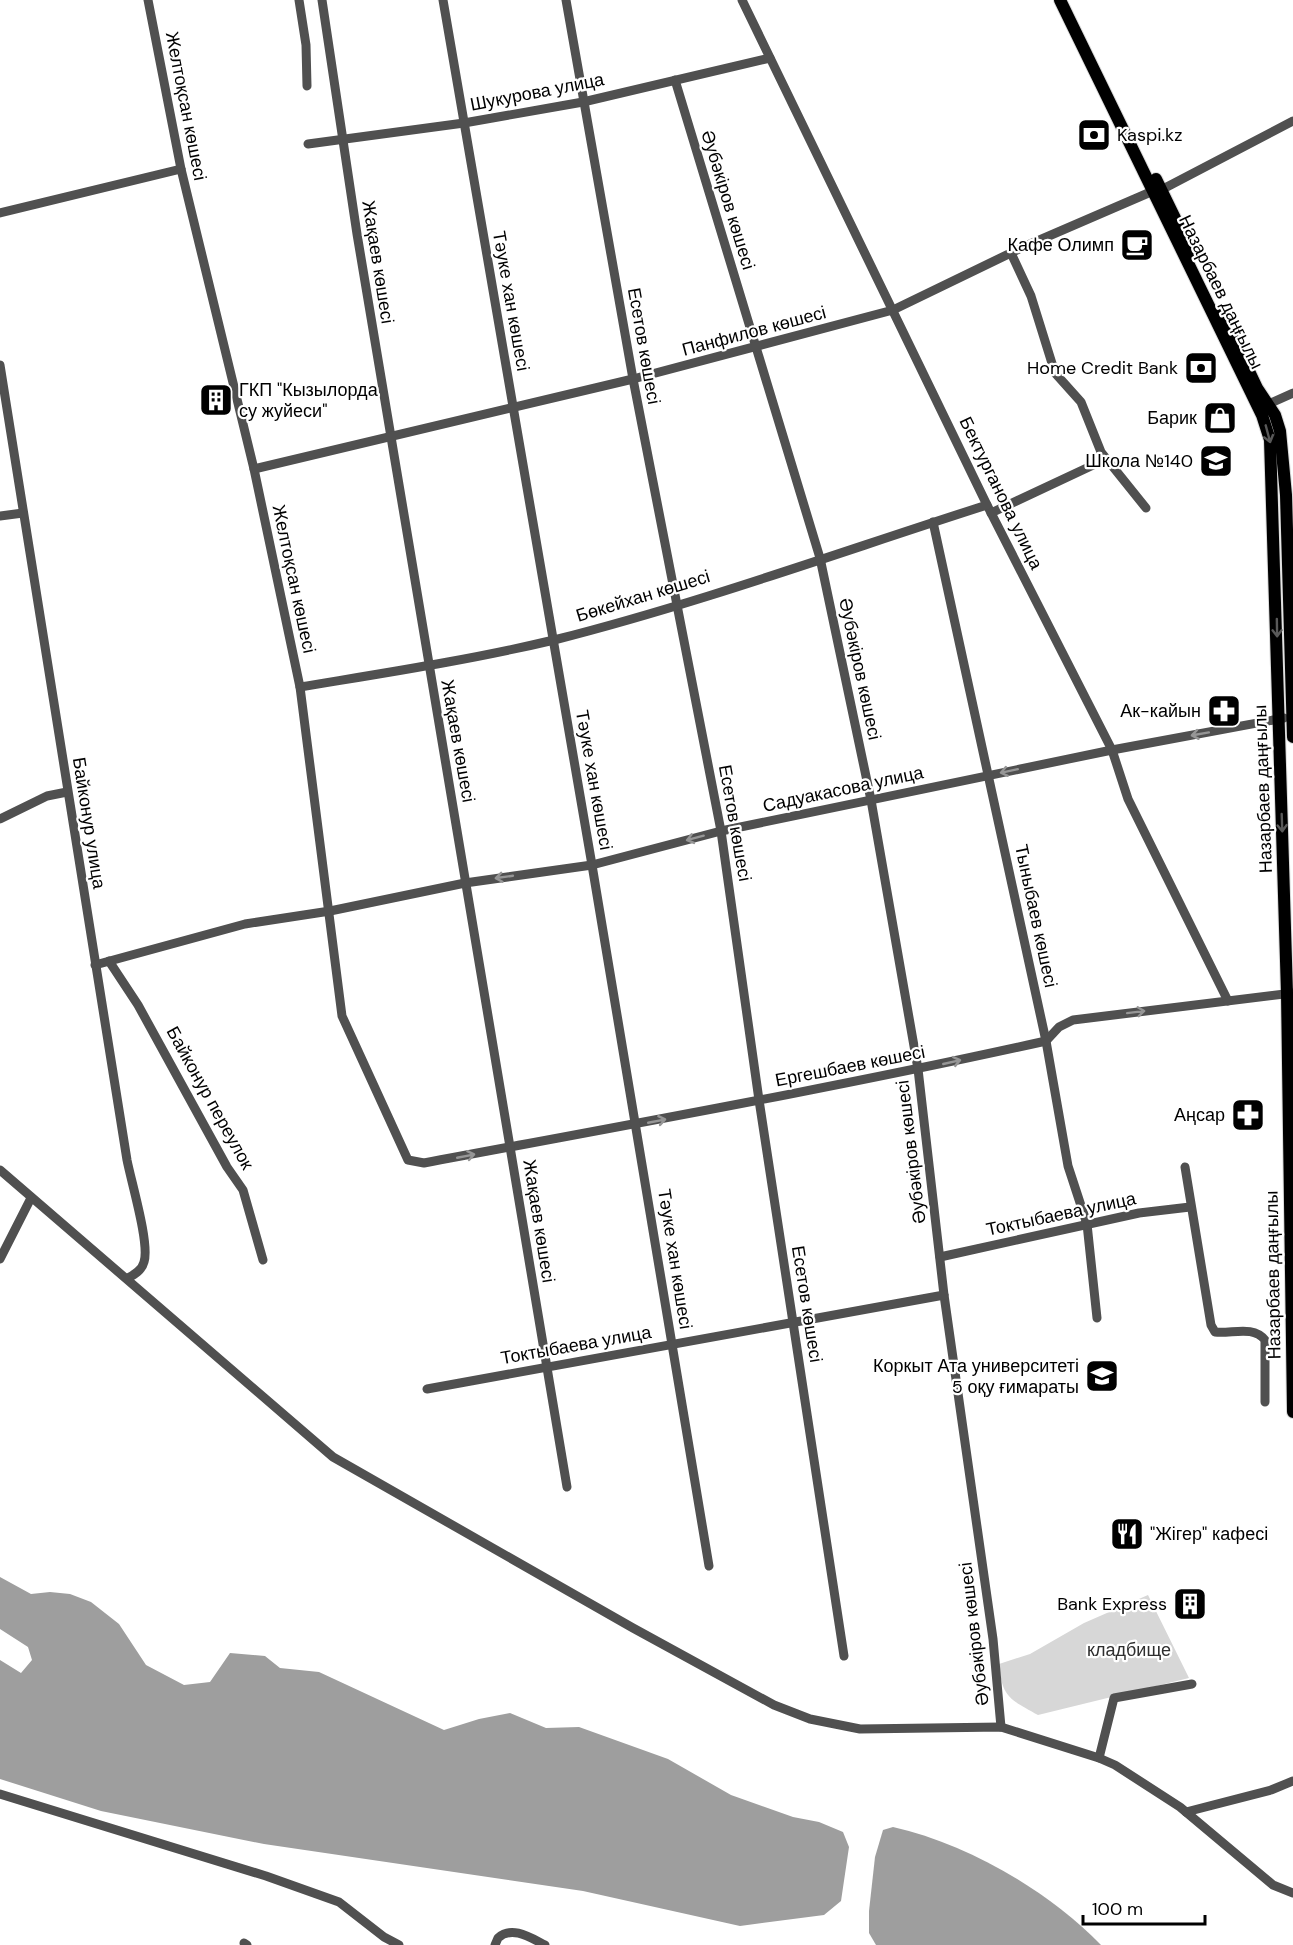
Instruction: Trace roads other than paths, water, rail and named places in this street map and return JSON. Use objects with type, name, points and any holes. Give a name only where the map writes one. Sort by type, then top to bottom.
[{"type":"main road","points":[[1059,0],[1157,191]]},
{"type":"main road","points":[[1068,0],[1157,191]]},
{"type":"main road","name":"Назарбаев даңғылы","points":[[1157,191],[1263,406],[1280,427],[1284,458],[1293,736]]},
{"type":"main road","name":"Назарбаев даңғылы","points":[[1263,406],[1272,452],[1278,718],[1290,993],[1293,1412]]},
{"type":"street","name":"Желтоқсан көшесі","points":[[148,0],[181,169],[254,469],[300,687],[342,1016],[408,1160]]},
{"type":"street","points":[[299,0],[306,45],[307,86]]},
{"type":"street","name":"Жақаев көшесі","points":[[322,0],[342,139],[391,438],[567,1487]]},
{"type":"street","name":"Тәуке хан көшесі","points":[[443,0],[592,865],[709,1566]]},
{"type":"street","name":"Есетов көшесі","points":[[566,0],[633,380],[722,831],[759,1101],[844,1656]]},
{"type":"street","name":"Бектурганова улица","points":[[742,0],[989,509],[1112,750],[1128,799],[1228,1000]]},
{"type":"street","name":"Шукурова улица","points":[[308,144],[464,123],[584,102],[770,58]]},
{"type":"street","name":"Әубәкіров көшесі","points":[[675,80],[820,558],[871,800],[918,1069],[944,1295],[993,1639],[1001,1727],[1115,1765],[1186,1812],[1273,1886],[1293,1893]]},
{"type":"street","name":"Панфилов көшесі","points":[[254,469],[633,380],[893,310],[1011,253],[1173,184],[1293,121]]},
{"type":"street","points":[[0,213],[181,169]]},
{"type":"street","points":[[1011,253],[1031,296],[1055,373],[1081,402],[1101,452],[1146,508]]},
{"type":"street","name":"Байконур улица","points":[[0,364],[126,1160],[144,1241],[144,1263],[138,1272],[128,1278]]},
{"type":"street","points":[[1263,406],[1293,393]]},
{"type":"street","name":"Бөкейхан көшесі","points":[[300,687],[429,666],[553,640],[676,605],[933,522],[989,509],[1106,459]]},
{"type":"street","points":[[0,516],[23,513]]},
{"type":"street","name":"Тыныбаев көшесі","points":[[933,522],[1046,1041],[1068,1166],[1087,1224],[1097,1318]]},
{"type":"street","name":"Садуакасова улица","points":[[95,965],[245,924],[330,911],[465,883],[592,865],[722,831],[1112,750],[1292,717]]},
{"type":"street","points":[[0,819],[47,796],[67,792]]},
{"type":"street","name":"Байконур переулок","points":[[109,961],[138,1005],[226,1167],[243,1190],[263,1260]]},
{"type":"street","name":"Ергешбаев көшесі","points":[[408,1160],[424,1164],[918,1069],[1046,1041],[1059,1027],[1073,1020],[1290,993]]},
{"type":"street","points":[[1185,1167],[1211,1325],[1215,1332],[1252,1331],[1260,1334],[1265,1340],[1265,1402]]},
{"type":"street","points":[[0,1170],[333,1457],[633,1628],[774,1705],[810,1719],[860,1729],[1001,1727]]},
{"type":"street","points":[[0,1259],[31,1198]]},
{"type":"street","name":"Токтыбаева улица","points":[[940,1257],[1139,1213],[1190,1207]]},
{"type":"street","name":"Токтыбаева улица","points":[[427,1389],[944,1295]]},
{"type":"street","points":[[1099,1758],[1114,1698],[1192,1684]]},
{"type":"street","points":[[1186,1812],[1270,1790],[1293,1781]]},
{"type":"street","points":[[0,1794],[266,1876],[339,1902],[382,1941],[399,1945]]},
{"type":"street","points":[[495,1945],[498,1938],[508,1932],[523,1934],[545,1945]]},
{"type":"place","name":"Kaspi.kz","points":[[1094,135]]},
{"type":"place","name":"Кафе Олимп","points":[[1137,245]]},
{"type":"place","name":"Home Credit Bank","points":[[1201,368]]},
{"type":"place","name":"ГКП \"Кызылорда су жуйеси\"","points":[[216,400]]},
{"type":"place","name":"Барик","points":[[1220,418]]},
{"type":"place","name":"Школа №140","points":[[1216,461]]},
{"type":"place","name":"Ак-кайын","points":[[1224,711]]},
{"type":"place","name":"Аңсар","points":[[1248,1115]]},
{"type":"place","name":"Коркыт Ата университеті 5 оқу ғимараты","points":[[1102,1376]]},
{"type":"place","name":"\"Жігер\" кафесі","points":[[1127,1534]]},
{"type":"place","name":"Bank Express","points":[[1190,1604]]},
{"type":"park label","name":"кладбище","points":[[1129,1650]]}]
